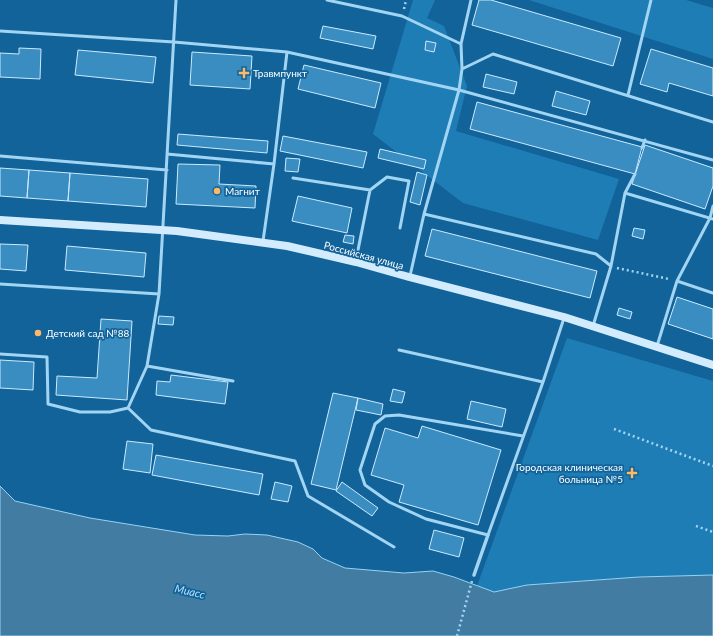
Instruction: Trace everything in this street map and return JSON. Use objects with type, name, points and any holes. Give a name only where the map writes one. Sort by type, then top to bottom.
[{"type":"main road","name":"Российская улица","points":[[0,220],[163,231],[288,246],[356,262],[409,278],[564,317],[713,365]]},
{"type":"street","points":[[474,575],[488,535]]},
{"type":"lane","points":[[128,408],[147,366],[159,294],[176,0]]},
{"type":"lane","points":[[327,0],[402,16],[461,44]]},
{"type":"lane","points":[[409,278],[424,214],[459,90],[462,69],[461,44],[471,0]]},
{"type":"lane","points":[[628,95],[651,0]]},
{"type":"lane","points":[[0,31],[174,42],[287,52],[459,90],[645,140],[713,160]]},
{"type":"lane","points":[[262,243],[274,164],[287,52]]},
{"type":"lane","points":[[462,69],[493,54],[713,122]]},
{"type":"lane","points":[[642,148],[645,140]]},
{"type":"lane","points":[[167,154],[274,164]]},
{"type":"lane","points":[[0,156],[166,170]]},
{"type":"lane","points":[[592,326],[611,266],[625,193],[635,174]]},
{"type":"lane","points":[[356,262],[370,190],[387,177],[409,181],[400,228]]},
{"type":"lane","points":[[293,178],[370,190]]},
{"type":"lane","points":[[625,193],[711,218]]},
{"type":"lane","points":[[656,347],[677,280],[711,218],[713,206]]},
{"type":"lane","points":[[424,214],[596,254],[611,266]]},
{"type":"lane","points":[[677,280],[713,293]]},
{"type":"lane","points":[[0,284],[159,294]]},
{"type":"lane","points":[[523,436],[399,415],[385,416],[375,424],[360,470],[365,485],[389,502],[426,519],[488,535],[543,382],[564,317]]},
{"type":"lane","points":[[399,350],[543,382]]},
{"type":"lane","points":[[0,354],[47,357],[48,404],[80,412],[110,412],[128,408]]},
{"type":"lane","points":[[147,366],[233,381]]},
{"type":"lane","points":[[128,408],[151,430],[295,461],[308,496],[394,547]]},
{"type":"path","points":[[611,266],[677,280]]},
{"type":"path","points":[[614,429],[713,466]]},
{"type":"path","points":[[696,526],[713,532]]},
{"type":"path","points":[[457,636],[474,575]]},
{"type":"shaded area","points":[[413,0],[435,0],[427,18],[444,26],[467,86],[456,131],[619,179],[598,240],[463,203],[373,134]]},
{"type":"shaded area","points":[[529,0],[686,0],[713,8],[713,59]]},
{"type":"shaded area","name":"Городская клиническая больница №5","points":[[567,338],[713,381],[713,575],[639,577],[527,585],[494,592],[477,586]]},
{"type":"water","name":"Миасс","points":[[0,486],[15,501],[90,518],[195,535],[267,535],[298,542],[313,549],[322,558],[345,568],[404,573],[433,571],[494,592],[527,585],[639,577],[713,575],[713,636],[0,636]]},
{"type":"building","points":[[479,0],[491,0],[621,38],[613,66],[472,25]]},
{"type":"building","points":[[323,26],[376,36],[373,49],[320,38]]},
{"type":"building","points":[[426,41],[436,43],[434,52],[425,50]]},
{"type":"building","points":[[19,48],[41,49],[40,79],[0,77],[0,53],[19,54]]},
{"type":"building","points":[[651,49],[713,68],[713,96],[669,83],[667,92],[640,84]]},
{"type":"building","points":[[78,50],[156,57],[153,83],[75,75]]},
{"type":"building","points":[[192,52],[252,56],[250,89],[190,85]]},
{"type":"building","points":[[304,65],[381,83],[375,108],[298,89]]},
{"type":"building","points":[[486,74],[517,82],[514,94],[483,87]]},
{"type":"building","points":[[556,91],[590,101],[586,115],[552,106]]},
{"type":"building","points":[[477,102],[642,147],[635,174],[470,129]]},
{"type":"building","points":[[178,134],[268,141],[267,153],[177,145]]},
{"type":"building","points":[[283,136],[367,152],[363,168],[280,151]]},
{"type":"building","points":[[645,145],[713,168],[713,186],[705,209],[632,184]]},
{"type":"building","points":[[380,149],[426,160],[424,169],[378,158]]},
{"type":"building","points":[[286,158],[300,159],[298,172],[285,171]]},
{"type":"building","points":[[178,164],[220,165],[219,184],[256,186],[255,208],[176,204]]},
{"type":"building","points":[[0,168],[29,170],[27,198],[0,196]]},
{"type":"building","points":[[29,170],[70,173],[68,201],[27,198]]},
{"type":"building","points":[[417,172],[427,175],[420,205],[410,202]]},
{"type":"building","points":[[70,173],[148,179],[146,207],[68,201]]},
{"type":"building","points":[[298,196],[352,208],[347,233],[292,221]]},
{"type":"building","points":[[634,228],[645,230],[643,239],[632,236]]},
{"type":"building","points":[[432,229],[597,271],[590,298],[425,256]]},
{"type":"building","points":[[345,235],[354,236],[353,244],[343,242]]},
{"type":"building","points":[[0,244],[28,245],[26,271],[0,269]]},
{"type":"building","points":[[67,246],[146,253],[144,277],[65,270]]},
{"type":"building","points":[[677,297],[713,309],[713,339],[668,324]]},
{"type":"building","points":[[619,308],[632,312],[630,319],[617,315]]},
{"type":"building","points":[[159,316],[174,317],[173,325],[158,324]]},
{"type":"building","points":[[101,319],[132,321],[127,400],[56,395],[57,376],[97,378]]},
{"type":"building","points":[[0,360],[34,362],[33,390],[0,388]]},
{"type":"building","points":[[171,375],[228,382],[225,404],[156,395],[157,381],[170,382]]},
{"type":"building","points":[[393,389],[405,392],[402,403],[390,401]]},
{"type":"building","points":[[333,393],[358,398],[336,490],[311,484]]},
{"type":"building","points":[[358,398],[383,404],[381,415],[356,410]]},
{"type":"building","points":[[471,401],[506,409],[502,427],[467,419]]},
{"type":"building","points":[[422,426],[501,450],[478,525],[399,502],[404,485],[371,475],[385,428],[418,438]]},
{"type":"building","points":[[127,441],[153,444],[150,473],[123,469]]},
{"type":"building","points":[[156,455],[263,474],[259,495],[152,475]]},
{"type":"building","points":[[275,482],[292,486],[288,502],[271,499]]},
{"type":"building","points":[[342,482],[378,508],[372,516],[336,491]]},
{"type":"building","points":[[434,530],[464,538],[459,557],[429,549]]},
{"type":"place","name":"Травмпункт","points":[[244,73]]},
{"type":"place","name":"Магнит","points":[[217,191]]},
{"type":"place","name":"Детский сад №88","points":[[38,333]]},
{"type":"place","name":"Городская клиническая больница №5","points":[[632,473]]}]
